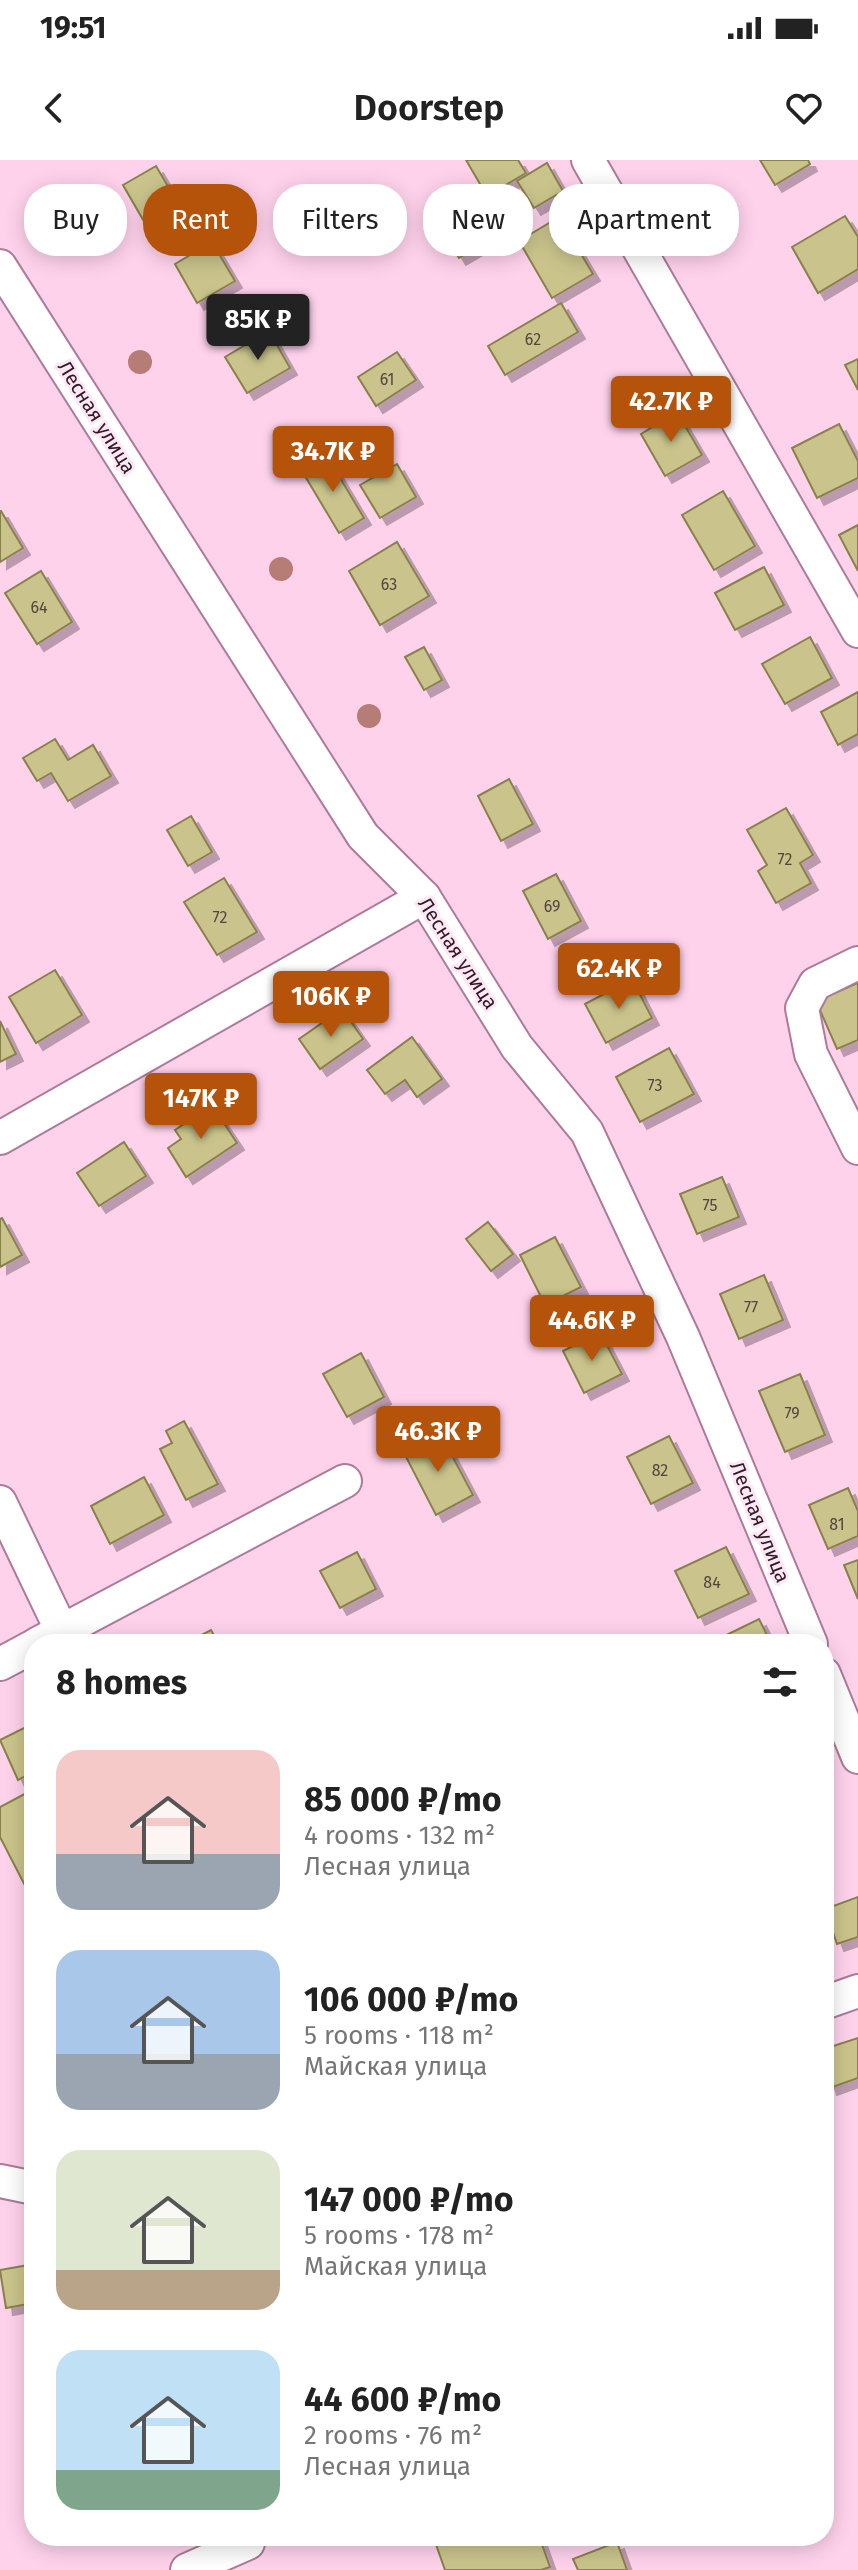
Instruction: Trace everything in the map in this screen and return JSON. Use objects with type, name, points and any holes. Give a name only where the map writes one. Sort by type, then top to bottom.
[{"type":"street","points":[[588,160],[858,631]]},
{"type":"street","name":"Лесная улица","points":[[0,266],[363,836],[424,897],[517,1047],[587,1132],[683,1337],[807,1634]]},
{"type":"street","points":[[0,1138],[424,897]]},
{"type":"street","points":[[858,963],[815,984],[802,1008],[811,1054],[858,1148]]},
{"type":"street","points":[[63,1634],[345,1481]]},
{"type":"street","points":[[0,1502],[47,1634]]},
{"type":"street","points":[[0,1664],[24,1653]]},
{"type":"street","points":[[839,1685],[858,1757]]},
{"type":"street","points":[[834,1999],[858,1991]]},
{"type":"street","points":[[0,2181],[24,2186]]},
{"type":"street","points":[[187,2570],[251,2550]]},
{"type":"building","points":[[466,160],[518,160],[526,173],[507,184],[480,184]]},
{"type":"building","points":[[760,160],[808,160],[810,164],[775,185]]},
{"type":"building","points":[[547,163],[559,184],[549,184],[549,199],[534,208],[533,184],[519,184],[517,181]]},
{"type":"building","points":[[156,166],[167,184],[143,184],[143,220],[125,184]]},
{"type":"building","points":[[845,216],[858,237],[858,269],[818,293],[792,247]]},
{"type":"building","points":[[549,223],[549,256],[582,256],[593,274],[552,298],[528,256],[533,256],[533,233]]},
{"type":"building","points":[[188,256],[220,256],[235,281],[197,303],[175,264]]},
{"type":"building","points":[[561,303],[578,332],[505,375],[488,346]]},
{"type":"building","points":[[269,331],[290,368],[247,393],[225,357]]},
{"type":"building","points":[[397,352],[416,380],[376,406],[358,377]]},
{"type":"building","points":[[858,359],[858,390],[845,365]]},
{"type":"building","points":[[677,412],[702,455],[665,476],[641,434]]},
{"type":"building","points":[[839,424],[858,461],[858,478],[817,498],[792,448]]},
{"type":"building","points":[[327,456],[364,518],[339,533],[302,471]]},
{"type":"building","points":[[397,464],[416,497],[380,518],[360,485]]},
{"type":"building","points":[[723,491],[755,546],[714,570],[682,515]]},
{"type":"building","points":[[0,511],[23,548],[0,562]]},
{"type":"building","points":[[858,525],[858,571],[839,535]]},
{"type":"building","points":[[397,542],[429,596],[380,625],[349,571]]},
{"type":"building","points":[[764,567],[784,605],[735,630],[715,593]]},
{"type":"building","points":[[41,571],[72,622],[37,644],[5,593]]},
{"type":"building","points":[[810,637],[832,678],[785,704],[762,664]]},
{"type":"building","points":[[424,647],[442,680],[424,690],[405,657]]},
{"type":"building","points":[[858,692],[858,734],[838,745],[821,712]]},
{"type":"building","points":[[55,739],[68,760],[93,745],[111,776],[68,801],[51,773],[37,781],[23,758]]},
{"type":"building","points":[[509,779],[533,824],[501,841],[478,796]]},
{"type":"building","points":[[786,808],[813,855],[800,863],[811,883],[776,903],[758,871],[767,865],[747,830]]},
{"type":"building","points":[[191,816],[212,852],[188,866],[167,830]]},
{"type":"building","points":[[556,874],[581,921],[548,939],[523,891]]},
{"type":"building","points":[[224,878],[257,932],[217,955],[184,902]]},
{"type":"building","points":[[55,970],[82,1015],[36,1043],[9,997]]},
{"type":"building","points":[[632,979],[652,1018],[606,1043],[585,1004]]},
{"type":"building","points":[[858,983],[858,1040],[837,1049],[816,1001]]},
{"type":"building","points":[[342,1009],[363,1039],[320,1069],[299,1039]]},
{"type":"building","points":[[0,1021],[16,1054],[0,1062]]},
{"type":"building","points":[[412,1037],[442,1079],[417,1097],[405,1080],[385,1094],[367,1070]]},
{"type":"building","points":[[669,1048],[694,1094],[640,1122],[616,1077]]},
{"type":"building","points":[[212,1105],[237,1143],[186,1177],[168,1148],[181,1139],[175,1130]]},
{"type":"building","points":[[124,1142],[146,1176],[99,1206],[77,1173]]},
{"type":"building","points":[[722,1177],[739,1217],[697,1234],[680,1194]]},
{"type":"building","points":[[0,1219],[22,1255],[0,1267]]},
{"type":"building","points":[[488,1222],[513,1254],[491,1271],[466,1239]]},
{"type":"building","points":[[555,1237],[581,1287],[545,1305],[520,1255]]},
{"type":"building","points":[[764,1275],[783,1320],[739,1339],[720,1294]]},
{"type":"building","points":[[600,1332],[622,1374],[584,1393],[563,1351]]},
{"type":"building","points":[[361,1353],[384,1397],[347,1417],[323,1374]]},
{"type":"building","points":[[800,1374],[825,1435],[785,1452],[759,1391]]},
{"type":"building","points":[[184,1421],[218,1484],[186,1500],[160,1449],[172,1443],[166,1431]]},
{"type":"building","points":[[440,1433],[473,1495],[436,1515],[404,1453]]},
{"type":"building","points":[[669,1436],[693,1483],[651,1504],[627,1457]]},
{"type":"building","points":[[144,1477],[164,1515],[110,1544],[91,1506]]},
{"type":"building","points":[[848,1488],[858,1511],[858,1536],[828,1549],[809,1505]]},
{"type":"building","points":[[726,1547],[749,1594],[698,1618],[675,1571]]},
{"type":"building","points":[[357,1552],[376,1589],[340,1608],[320,1571]]},
{"type":"building","points":[[858,1560],[858,1599],[844,1565]]},
{"type":"building","points":[[759,1619],[766,1634],[728,1634]]},
{"type":"building","points":[[24,1728],[24,1777],[18,1780],[0,1740]]},
{"type":"building","points":[[24,1794],[24,1884],[0,1837],[0,1807]]},
{"type":"building","points":[[858,1897],[858,1937],[837,1944],[834,1906]]},
{"type":"building","points":[[858,2038],[858,2078],[834,2087],[834,2046]]},
{"type":"building","points":[[24,2266],[24,2305],[6,2308],[0,2270]]},
{"type":"building","points":[[437,2546],[543,2546],[550,2567],[541,2570],[445,2570]]},
{"type":"building","points":[[607,2546],[618,2546],[627,2570],[578,2570],[573,2559]]}]
